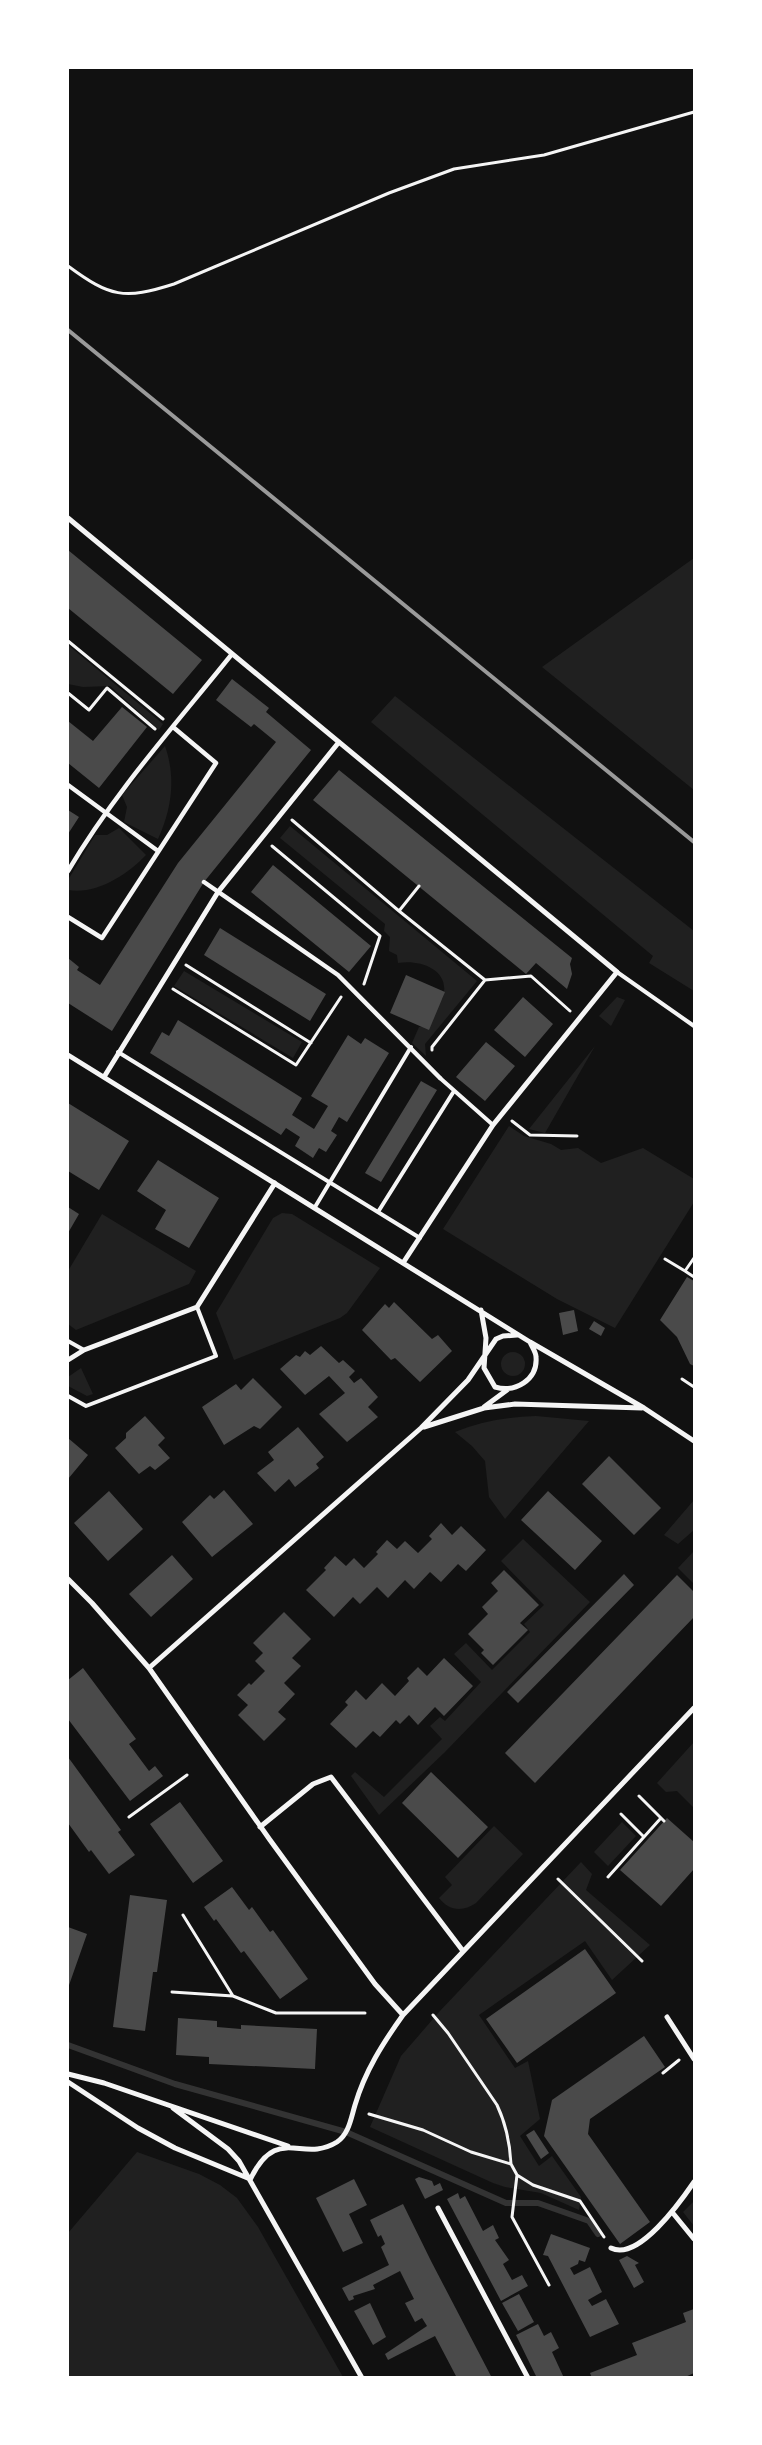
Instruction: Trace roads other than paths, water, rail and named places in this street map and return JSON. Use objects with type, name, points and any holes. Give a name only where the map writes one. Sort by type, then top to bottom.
[{"type":"street","points":[[68,518],[617,972],[493,1125],[404,1263]]},
{"type":"street","points":[[68,871],[105,812],[232,654]]},
{"type":"street","points":[[68,917],[102,938],[216,763],[173,727]]},
{"type":"street","points":[[104,1077],[218,892],[340,742]]},
{"type":"street","points":[[68,785],[158,852]]},
{"type":"street","points":[[204,882],[338,975],[411,1046],[440,1078]]},
{"type":"street","points":[[68,1055],[530,1342],[644,1408],[694,1441]]},
{"type":"street","points":[[68,1360],[84,1350],[197,1307],[275,1182]]},
{"type":"street","points":[[481,1310],[486,1338],[484,1368],[491,1382],[496,1387],[508,1389],[522,1386],[533,1372],[536,1358],[530,1342]]},
{"type":"street","points":[[149,1668],[421,1428],[468,1380],[491,1345],[503,1336],[522,1336]]},
{"type":"street","points":[[484,1408],[508,1389]]},
{"type":"street","points":[[421,1428],[484,1408],[542,1404],[644,1408]]},
{"type":"street","points":[[68,1579],[92,1603],[149,1668],[260,1827],[375,1984],[403,2014]]},
{"type":"street","points":[[68,2074],[104,2083],[289,2146],[307,2149],[324,2147],[338,2142],[346,2132],[364,2080],[375,2056],[403,2014],[694,1708]]},
{"type":"street","points":[[260,1827],[313,1784],[331,1777],[463,1951]]},
{"type":"street","points":[[667,2017],[694,2059]]},
{"type":"street","points":[[68,2082],[138,2128],[175,2148],[250,2180]]},
{"type":"street","points":[[173,2108],[228,2149],[250,2180],[362,2378]]},
{"type":"street","points":[[250,2180],[261,2160],[268,2154],[289,2146]]},
{"type":"street","points":[[611,2248],[617,2251],[624,2250],[651,2234],[672,2212],[694,2182]]},
{"type":"street","points":[[438,2208],[528,2378]]},
{"type":"street","points":[[672,2212],[694,2239]]},
{"type":"lane","points":[[617,972],[694,1026]]},
{"type":"lane","points":[[314,1207],[411,1046]]},
{"type":"lane","points":[[118,1052],[420,1238]]},
{"type":"lane","points":[[440,1078],[493,1125]]},
{"type":"lane","points":[[378,1212],[454,1092]]},
{"type":"lane","points":[[68,1396],[86,1406],[216,1356],[197,1307]]},
{"type":"lane","points":[[68,1341],[84,1350]]},
{"type":"waterway","points":[[68,2045],[175,2084],[346,2132],[506,2203],[538,2203],[589,2221],[598,2234]]},
{"type":"railway","points":[[68,330],[694,842]]}]
